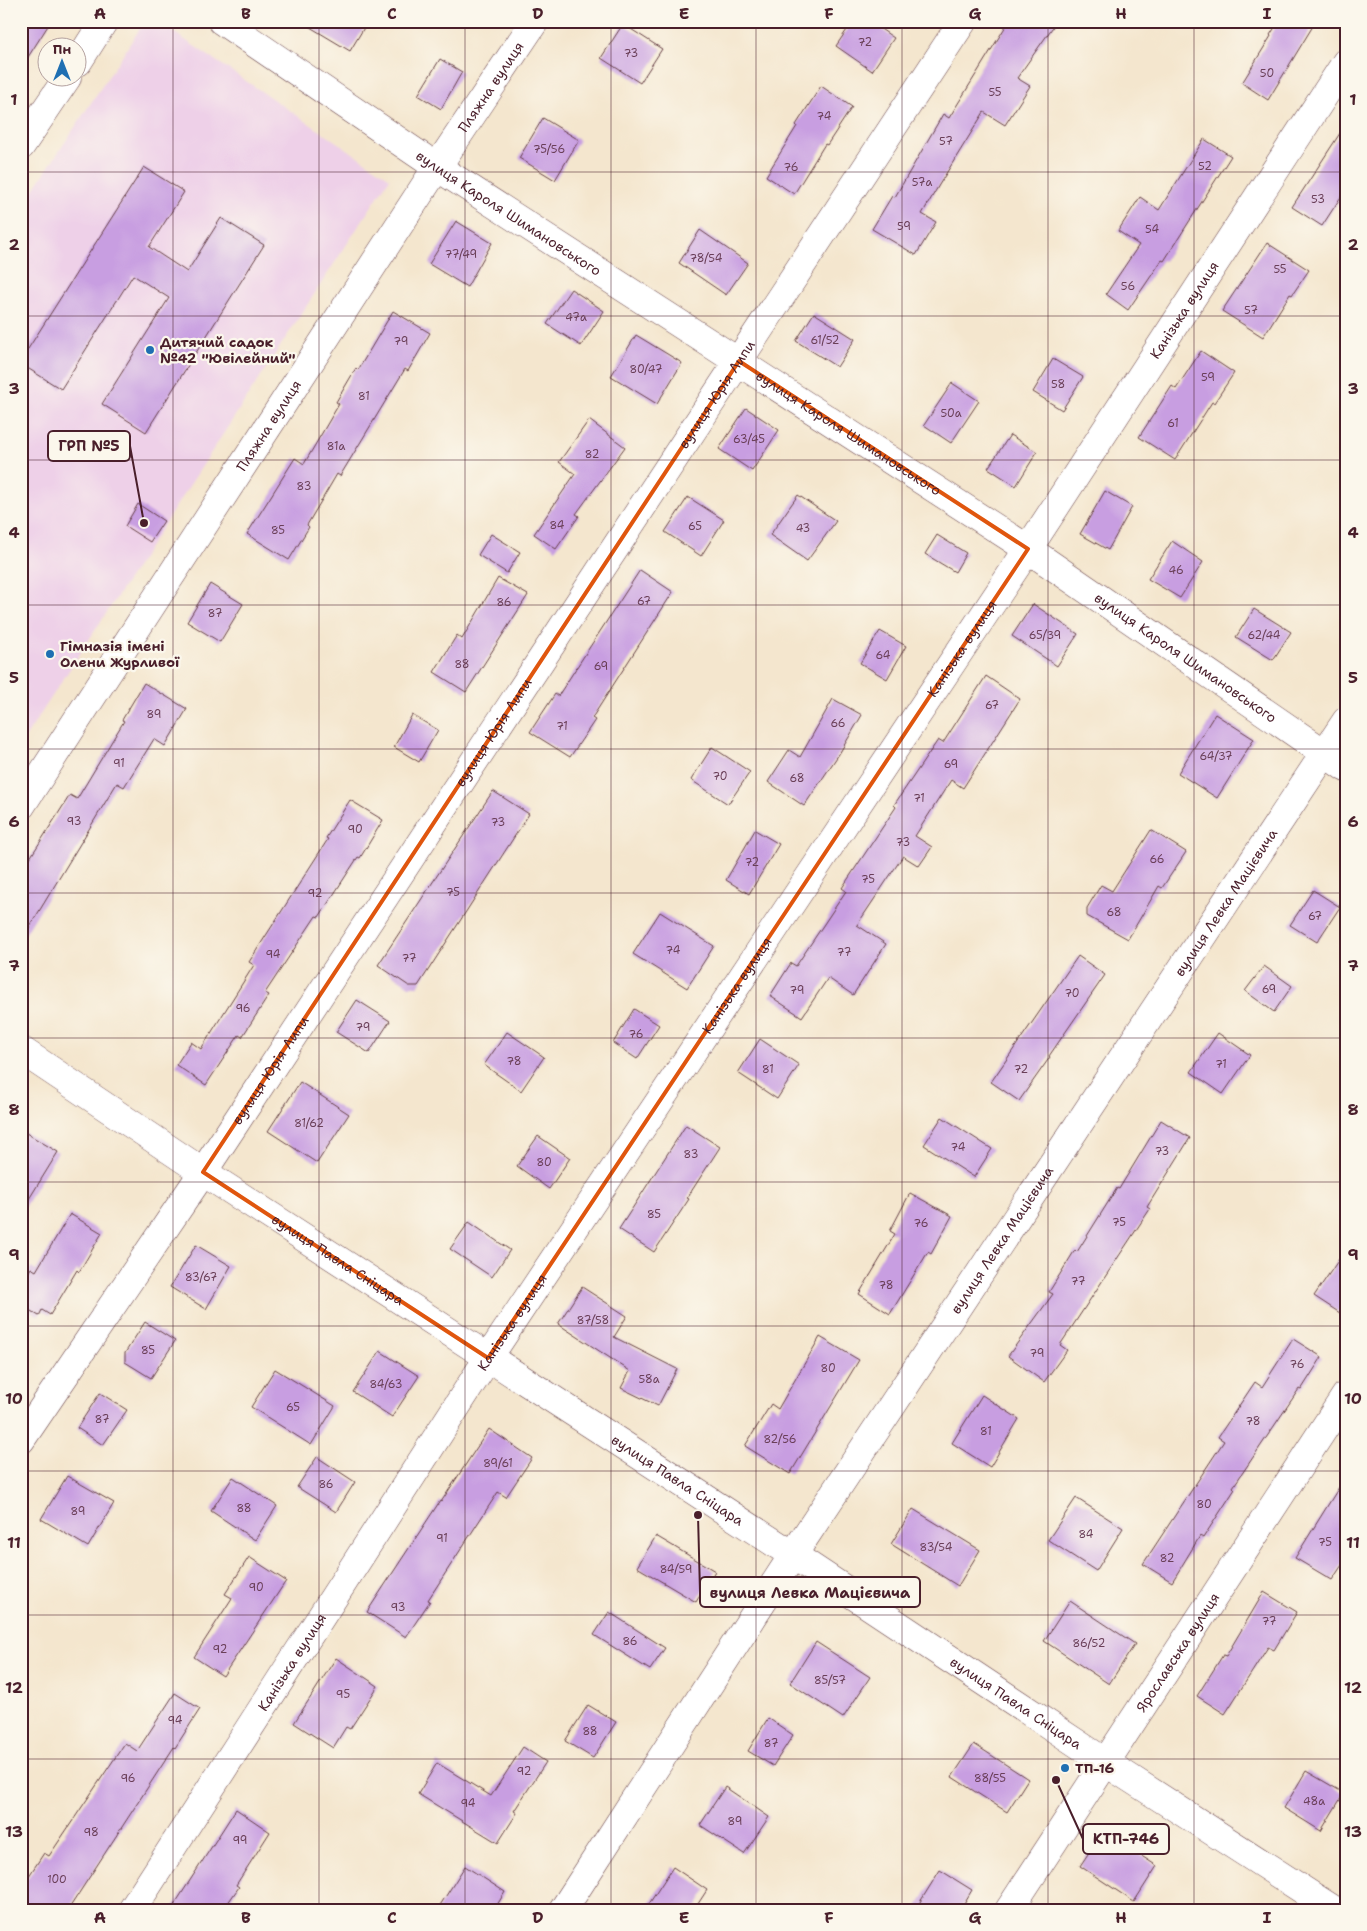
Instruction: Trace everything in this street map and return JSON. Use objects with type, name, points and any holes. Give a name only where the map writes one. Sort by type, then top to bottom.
[{"type":"street","points":[[88,46],[104,21]]},
{"type":"street","name":"вулиця Кароля Шимановського","points":[[222,21],[437,167],[1028,549],[1335,761]]},
{"type":"street","name":"Пляжна вулиця","points":[[21,806],[437,167],[535,21]]},
{"type":"street","name":"вулиця Юрія Липи","points":[[21,1440],[203,1172],[963,21]]},
{"type":"street","name":"Канізька вулиця","points":[[132,1910],[488,1358],[1028,549],[1346,62]]},
{"type":"street","points":[[21,146],[60,88]]},
{"type":"street","name":"вулиця Левка Мацієвича","points":[[563,1910],[793,1555],[1335,761],[1346,721]]},
{"type":"street","name":"вулиця Павла Сніцара","points":[[21,1050],[203,1172],[793,1555],[1105,1762],[1334,1910]]},
{"type":"street","name":"Ярославська вулиця","points":[[1008,1910],[1346,1395]]},
{"type":"highlighted area","points":[[739,361],[1028,549],[488,1358],[203,1172]]},
{"type":"shaded area","name":"Дитячий садок №42 \"Ювілейний\"","points":[[145,21],[157,21],[390,178],[21,744],[21,209]]},
{"type":"building","points":[[21,21],[51,21],[40,38],[38,38],[38,41],[21,68]]},
{"type":"building","points":[[300,21],[368,21],[350,51]]},
{"type":"building","points":[[853,21],[869,21],[894,38],[872,71],[836,46]]},
{"type":"building","points":[[1009,21],[1057,21],[1017,78],[1030,86],[1005,125],[984,112],[939,185],[922,214],[936,222],[916,255],[872,229],[892,196],[895,197],[943,114],[949,118]]},
{"type":"building","points":[[1279,21],[1316,21],[1268,100],[1242,83]]},
{"type":"building","points":[[623,24],[662,49],[640,83],[601,58]]},
{"type":"building","points":[[440,59],[462,72],[441,109],[418,95]]},
{"type":"building","points":[[821,86],[852,107],[827,145],[825,144],[794,194],[766,176]]},
{"type":"building","points":[[543,118],[579,140],[555,180],[519,158]]},
{"type":"building","points":[[1346,124],[1346,189],[1322,226],[1292,207]]},
{"type":"building","points":[[1204,139],[1231,156],[1164,261],[1162,260],[1128,310],[1106,294],[1139,245],[1118,231],[1140,197],[1159,210]]},
{"type":"building","points":[[144,167],[184,192],[149,247],[187,272],[221,218],[264,245],[146,432],[102,404],[169,298],[133,275],[61,389],[21,364],[21,360]]},
{"type":"building","points":[[456,221],[492,243],[467,287],[429,264]]},
{"type":"building","points":[[700,230],[748,263],[726,295],[679,263]]},
{"type":"building","points":[[1267,243],[1309,270],[1292,295],[1290,294],[1263,337],[1222,311]]},
{"type":"building","points":[[571,289],[604,311],[581,346],[547,324]]},
{"type":"building","points":[[393,311],[430,333],[408,371],[405,369],[340,476],[337,474],[289,560],[247,534],[295,458],[304,464],[339,404],[336,402],[356,368],[358,370]]},
{"type":"building","points":[[814,313],[855,339],[837,367],[796,341]]},
{"type":"building","points":[[636,335],[682,363],[657,404],[611,376]]},
{"type":"building","points":[[1201,351],[1234,373],[1214,403],[1212,402],[1175,460],[1139,437],[1172,386],[1176,389]]},
{"type":"building","points":[[1053,359],[1083,377],[1062,410],[1033,392]]},
{"type":"building","points":[[952,383],[979,401],[951,443],[924,425]]},
{"type":"building","points":[[746,408],[779,430],[752,471],[719,449]]},
{"type":"building","points":[[589,420],[625,447],[576,514],[579,516],[556,549],[534,534],[575,474],[559,462]]},
{"type":"building","points":[[1010,435],[1037,452],[1016,486],[988,468]]},
{"type":"building","points":[[1105,491],[1132,507],[1108,550],[1080,534]]},
{"type":"building","points":[[798,495],[836,521],[807,561],[770,535]]},
{"type":"building","points":[[688,497],[724,520],[701,556],[665,532]]},
{"type":"building","points":[[138,504],[164,521],[150,542],[125,526]]},
{"type":"building","points":[[491,534],[520,552],[507,573],[478,555]]},
{"type":"building","points":[[937,535],[966,553],[955,572],[925,554]]},
{"type":"building","points":[[1172,541],[1203,562],[1180,598],[1148,579]]},
{"type":"building","points":[[640,570],[673,592],[592,718],[595,720],[570,757],[530,732],[555,694],[558,696]]},
{"type":"building","points":[[498,578],[528,595],[466,692],[434,672],[457,635],[462,639]]},
{"type":"building","points":[[210,584],[243,604],[220,642],[187,622]]},
{"type":"building","points":[[1033,604],[1078,634],[1057,666],[1012,636]]},
{"type":"building","points":[[1254,609],[1291,632],[1273,660],[1236,637]]},
{"type":"building","points":[[880,631],[906,646],[887,679],[860,663]]},
{"type":"building","points":[[986,676],[1020,699],[963,788],[951,780],[915,836],[932,847],[919,866],[903,856],[857,925],[886,944],[853,995],[828,978],[802,1017],[770,996],[791,963],[796,966],[846,891],[842,888],[896,807],[894,805],[938,740],[943,743]]},
{"type":"building","points":[[144,683],[187,709],[165,746],[154,739],[124,787],[117,783],[21,941],[21,872],[70,795],[77,799],[124,721],[122,720]]},
{"type":"building","points":[[833,699],[862,715],[839,754],[804,806],[768,782],[789,750],[800,757]]},
{"type":"building","points":[[1215,714],[1254,739],[1217,798],[1178,773]]},
{"type":"building","points":[[412,715],[438,730],[419,762],[394,747]]},
{"type":"building","points":[[712,747],[750,772],[728,804],[691,780]]},
{"type":"building","points":[[493,791],[529,814],[418,986],[409,986],[378,965]]},
{"type":"building","points":[[350,800],[383,820],[360,858],[358,857],[319,917],[316,916],[265,993],[269,995],[242,1037],[239,1035],[206,1085],[176,1065],[191,1042],[201,1049],[254,965],[249,962],[328,839],[326,838]]},
{"type":"building","points":[[755,830],[779,844],[749,894],[726,880]]},
{"type":"building","points":[[1151,830],[1186,852],[1162,888],[1159,886],[1128,939],[1087,916],[1087,908],[1101,885],[1112,891]]},
{"type":"building","points":[[1313,890],[1340,907],[1317,942],[1290,925]]},
{"type":"building","points":[[660,912],[714,946],[687,988],[633,954]]},
{"type":"building","points":[[1078,956],[1105,975],[1019,1101],[991,1082]]},
{"type":"building","points":[[1264,966],[1292,986],[1274,1012],[1245,991]]},
{"type":"building","points":[[357,1000],[390,1021],[369,1053],[336,1032]]},
{"type":"building","points":[[634,1009],[659,1025],[637,1059],[613,1043]]},
{"type":"building","points":[[507,1032],[544,1057],[521,1091],[484,1065]]},
{"type":"building","points":[[1218,1033],[1250,1055],[1223,1094],[1191,1072]]},
{"type":"building","points":[[760,1039],[799,1065],[777,1099],[738,1073]]},
{"type":"building","points":[[300,1082],[349,1114],[317,1163],[268,1131]]},
{"type":"building","points":[[942,1117],[992,1149],[974,1177],[924,1145]]},
{"type":"building","points":[[1161,1120],[1190,1138],[1147,1207],[1150,1209],[1060,1345],[1067,1350],[1044,1382],[1008,1356],[1053,1294],[1049,1292],[1075,1250],[1077,1252],[1117,1188],[1119,1189]]},
{"type":"building","points":[[686,1125],[720,1147],[654,1252],[619,1229]]},
{"type":"building","points":[[21,1130],[58,1152],[21,1212]]},
{"type":"building","points":[[538,1136],[570,1158],[549,1189],[517,1166]]},
{"type":"building","points":[[910,1193],[952,1216],[931,1254],[928,1252],[890,1314],[859,1294],[895,1234],[890,1231]]},
{"type":"building","points":[[70,1214],[102,1233],[50,1315],[42,1310],[39,1316],[21,1305],[21,1284],[31,1268],[36,1271]]},
{"type":"building","points":[[469,1222],[510,1250],[492,1277],[450,1249]]},
{"type":"building","points":[[196,1245],[231,1266],[206,1309],[170,1287]]},
{"type":"building","points":[[1346,1249],[1346,1317],[1314,1296]]},
{"type":"building","points":[[582,1287],[627,1316],[614,1337],[677,1369],[658,1406],[621,1388],[630,1371],[558,1324]]},
{"type":"building","points":[[145,1322],[175,1341],[151,1378],[125,1362],[125,1353]]},
{"type":"building","points":[[820,1337],[859,1360],[790,1474],[745,1446],[771,1404],[778,1409]]},
{"type":"building","points":[[1293,1339],[1322,1357],[1233,1487],[1235,1489],[1203,1538],[1200,1536],[1172,1582],[1143,1564],[1224,1441],[1218,1437],[1255,1382],[1262,1387]]},
{"type":"building","points":[[380,1351],[419,1376],[392,1417],[353,1392]]},
{"type":"building","points":[[275,1369],[335,1406],[311,1445],[251,1407]]},
{"type":"building","points":[[100,1393],[127,1410],[103,1445],[77,1428]]},
{"type":"building","points":[[982,1395],[1019,1419],[990,1467],[952,1443]]},
{"type":"building","points":[[489,1429],[532,1458],[506,1497],[498,1492],[406,1637],[367,1612]]},
{"type":"building","points":[[317,1457],[355,1482],[336,1512],[297,1487]]},
{"type":"building","points":[[67,1476],[114,1503],[88,1547],[41,1519]]},
{"type":"building","points":[[1346,1476],[1346,1559],[1332,1580],[1295,1558]]},
{"type":"building","points":[[233,1477],[277,1506],[255,1540],[211,1511]]},
{"type":"building","points":[[1076,1498],[1123,1528],[1096,1571],[1048,1540]]},
{"type":"building","points":[[913,1509],[980,1550],[958,1586],[891,1544]]},
{"type":"building","points":[[656,1536],[715,1571],[696,1602],[637,1567]]},
{"type":"building","points":[[249,1557],[286,1581],[223,1676],[194,1657],[232,1598],[225,1594]]},
{"type":"building","points":[[1264,1592],[1297,1612],[1274,1650],[1268,1647],[1225,1714],[1197,1696],[1223,1655],[1226,1656]]},
{"type":"building","points":[[1070,1601],[1135,1644],[1109,1684],[1044,1641]]},
{"type":"building","points":[[609,1612],[665,1648],[650,1670],[594,1635]]},
{"type":"building","points":[[816,1642],[870,1677],[843,1718],[790,1683]]},
{"type":"building","points":[[336,1658],[378,1686],[350,1729],[346,1727],[333,1748],[294,1723]]},
{"type":"building","points":[[175,1693],[200,1709],[68,1910],[21,1910],[21,1888],[44,1853],[49,1856],[125,1743],[137,1751]]},
{"type":"building","points":[[588,1705],[616,1722],[593,1758],[565,1741]]},
{"type":"building","points":[[768,1718],[793,1735],[773,1766],[748,1751]]},
{"type":"building","points":[[974,1744],[1028,1779],[1007,1812],[952,1777]]},
{"type":"building","points":[[523,1747],[546,1762],[514,1811],[517,1813],[498,1843],[418,1794],[437,1763],[491,1796]]},
{"type":"building","points":[[1306,1771],[1344,1793],[1321,1831],[1284,1808]]},
{"type":"building","points":[[725,1787],[769,1817],[744,1854],[700,1825]]},
{"type":"building","points":[[236,1809],[270,1832],[236,1885],[239,1887],[223,1910],[171,1910]]},
{"type":"building","points":[[1103,1831],[1157,1866],[1134,1902],[1080,1866]]},
{"type":"building","points":[[465,1866],[505,1892],[494,1910],[437,1910]]},
{"type":"building","points":[[673,1867],[707,1890],[694,1910],[645,1910]]},
{"type":"building","points":[[940,1870],[972,1890],[960,1910],[915,1910]]},
{"type":"place","name":"Дитячий садок №42 \"Ювілейний\"","points":[[150,350]]},
{"type":"place","name":"ГРП №5","points":[[144,523]]},
{"type":"place","name":"Гімназія імені Олени Журливої","points":[[50,654]]},
{"type":"place","name":"вулиця Левка Мацієвича","points":[[698,1515]]},
{"type":"place","name":"ТП-16","points":[[1065,1768]]},
{"type":"place","name":"КТП-746","points":[[1056,1780]]}]
